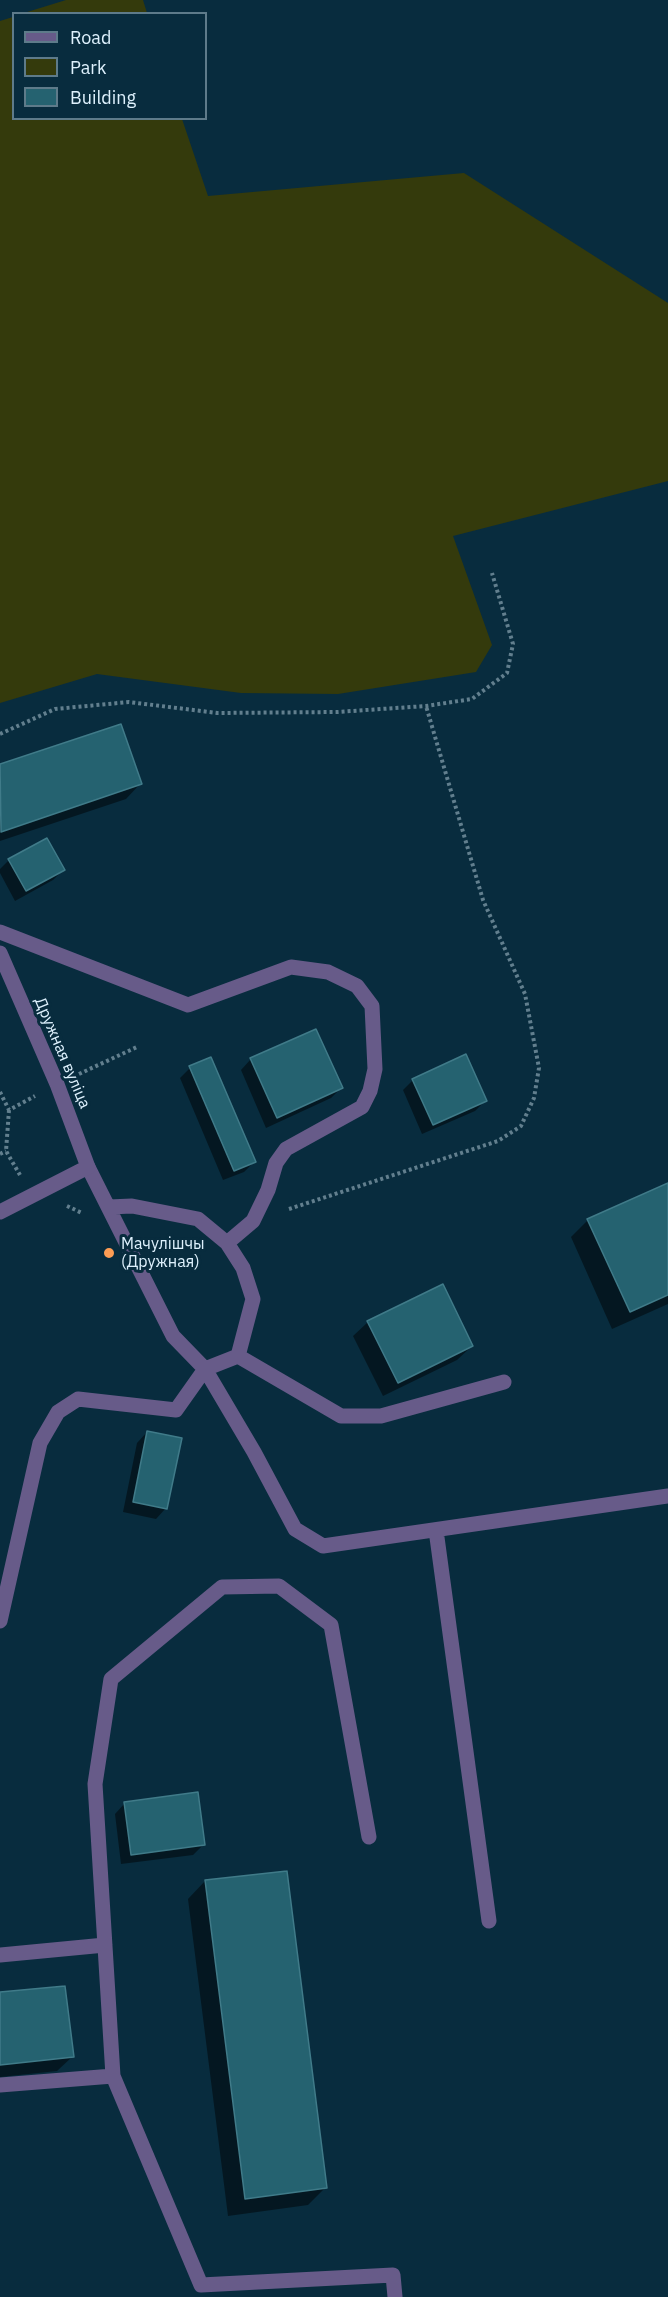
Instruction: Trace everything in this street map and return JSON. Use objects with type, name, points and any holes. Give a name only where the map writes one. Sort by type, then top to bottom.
[{"type":"street","points":[[0,932],[188,1005],[291,967],[328,972],[357,986],[372,1006],[375,1069],[370,1091],[362,1107],[286,1149],[276,1163],[268,1190],[254,1221],[227,1243]]},
{"type":"street","name":"Дружная вуліца","points":[[0,953],[57,1084],[88,1167],[173,1336],[205,1369],[254,1452],[295,1529],[323,1546],[668,1496]]},
{"type":"street","points":[[0,1212],[88,1167]]},
{"type":"street","points":[[109,1207],[132,1206],[198,1219],[227,1243],[243,1268],[253,1299],[238,1356]]},
{"type":"street","points":[[0,1621],[40,1443],[58,1412],[78,1399],[176,1410],[205,1369],[238,1356]]},
{"type":"street","points":[[238,1356],[341,1416],[381,1416],[504,1382]]},
{"type":"street","points":[[436,1530],[489,1921]]},
{"type":"street","points":[[369,1837],[331,1625],[279,1586],[222,1587],[111,1679],[95,1784],[113,2076],[201,2285],[393,2275],[394,2297]]},
{"type":"street","points":[[0,1955],[105,1945]]},
{"type":"street","points":[[0,2085],[113,2076]]},
{"type":"path","points":[[0,734],[55,709],[129,702],[217,713],[337,712],[426,706],[472,699],[507,673],[513,644],[492,573]]},
{"type":"path","points":[[254,1221],[498,1141],[522,1126],[534,1098],[539,1068],[525,994],[483,900],[426,706]]},
{"type":"path","points":[[0,1154],[6,1151]]},
{"type":"green space","points":[[66,0],[143,0],[147,12],[27,12]]},
{"type":"green space","points":[[12,17],[12,120],[182,120],[208,196],[464,173],[668,303],[668,481],[453,536],[492,645],[476,672],[338,694],[241,693],[97,674],[0,703],[0,21]]},
{"type":"building","points":[[121,724],[142,784],[1,832],[0,764]]},
{"type":"building","points":[[47,838],[65,870],[26,891],[8,859]]},
{"type":"building","points":[[316,1029],[343,1088],[277,1118],[250,1058]]},
{"type":"building","points":[[466,1054],[487,1101],[433,1125],[412,1079]]},
{"type":"building","points":[[211,1057],[256,1162],[234,1171],[189,1066]]},
{"type":"building","points":[[668,1183],[668,1295],[630,1312],[587,1219]]},
{"type":"building","points":[[443,1284],[473,1346],[398,1383],[367,1321]]},
{"type":"building","points":[[147,1431],[182,1438],[167,1509],[133,1502]]},
{"type":"building","points":[[198,1792],[205,1845],[131,1855],[124,1802]]},
{"type":"building","points":[[287,1871],[327,2188],[245,2199],[205,1880]]},
{"type":"building","points":[[65,1986],[74,2057],[0,2065],[0,1992]]},
{"type":"place","name":"Мачулішчы (Дружная)","points":[[109,1253]]}]
